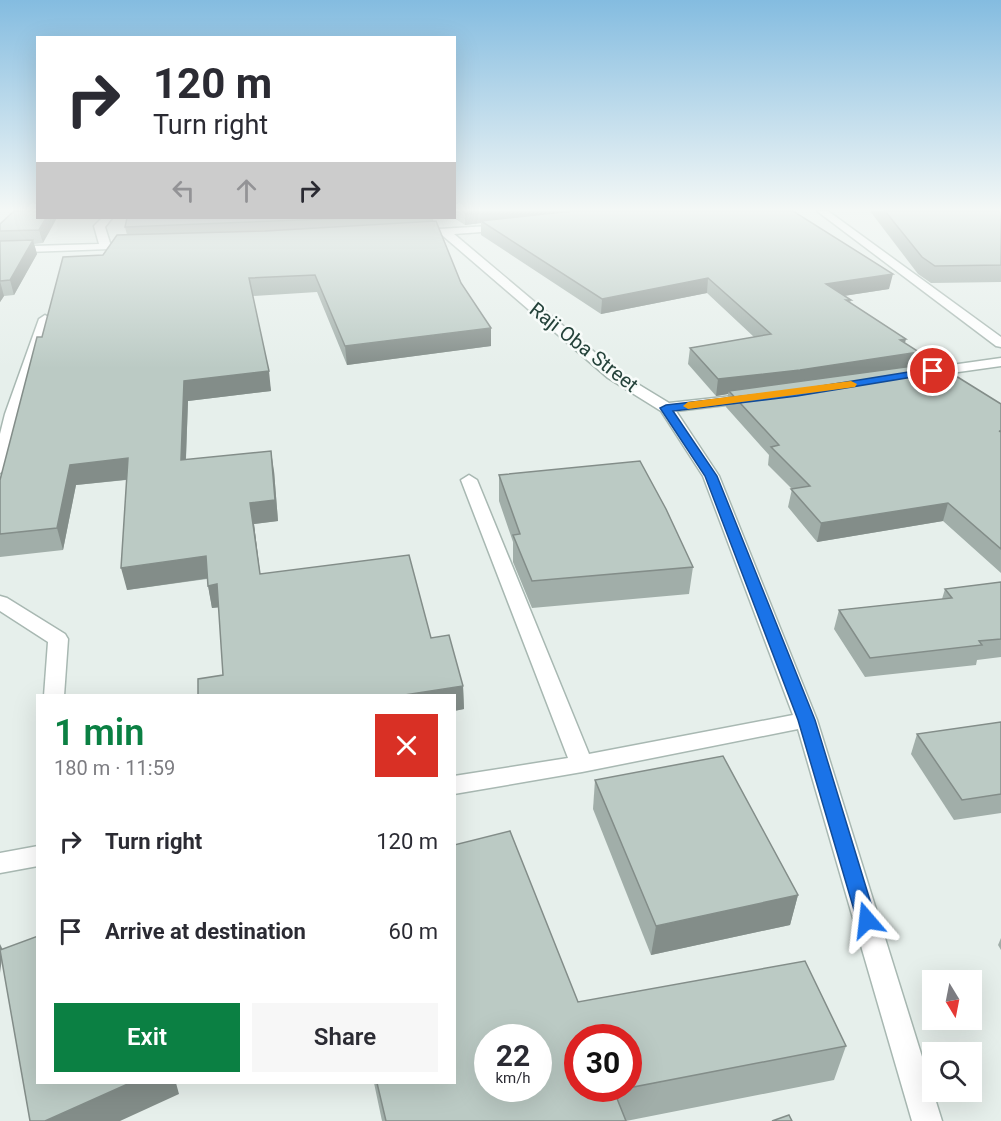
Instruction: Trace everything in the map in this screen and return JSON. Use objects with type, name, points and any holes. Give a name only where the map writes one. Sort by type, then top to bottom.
[{"type":"street","name":"Raji Oba Street","points":[[477,263],[613,375],[666,408],[711,476],[806,720],[927,1121]]},
{"type":"street","points":[[893,263],[1001,343]]},
{"type":"street","points":[[0,468],[12,414],[45,319]]},
{"type":"street","points":[[911,375],[999,364]]},
{"type":"street","points":[[666,408],[761,397]]},
{"type":"street","points":[[469,480],[582,764]]},
{"type":"street","points":[[0,602],[58,639],[54,694]]},
{"type":"street","points":[[456,785],[582,764],[806,720]]},
{"type":"street","points":[[0,863],[36,856]]},
{"type":"building","points":[[0,263],[20,263],[10,280],[0,281]]},
{"type":"building","points":[[61,263],[453,263],[461,283],[491,328],[345,346],[315,275],[249,278],[269,371],[184,381],[181,460],[271,451],[275,500],[250,503],[260,574],[409,555],[431,638],[449,635],[463,686],[411,694],[198,694],[198,679],[223,675],[217,584],[208,586],[206,556],[121,568],[128,458],[70,465],[57,528],[0,534],[0,480],[37,337],[42,337]]},
{"type":"building","points":[[547,263],[876,263],[893,274],[826,284],[851,300],[846,300],[906,339],[900,340],[919,352],[800,370],[718,379],[690,348],[771,334],[708,278],[602,299]]},
{"type":"building","points":[[931,263],[1001,263],[1001,265],[935,266]]},
{"type":"building","points":[[935,363],[1001,404],[1001,431],[999,431],[1001,432],[1001,549],[948,503],[821,523],[791,489],[810,486],[771,447],[779,445],[729,391]]},
{"type":"building","points":[[640,461],[693,567],[532,581],[513,535],[520,534],[499,475]]},
{"type":"building","points":[[1001,582],[1001,639],[979,641],[982,645],[870,658],[839,610],[952,598],[945,589]]},
{"type":"building","points":[[1001,722],[1001,794],[962,800],[917,734]]},
{"type":"building","points":[[723,756],[798,895],[656,926],[595,780]]},
{"type":"building","points":[[510,831],[578,1002],[805,961],[846,1046],[642,1085],[642,1024],[564,1024],[564,1102],[618,1102],[626,1121],[386,1121],[377,1084],[456,1084],[456,844]]},
{"type":"building","points":[[36,937],[36,1084],[128,1084],[45,1121],[30,1121],[0,950]]},
{"type":"building","points":[[789,1115],[792,1121],[772,1121]]},
{"type":"slow traffic","points":[[688,406],[851,384]]},
{"type":"route","points":[[867,920],[806,720],[711,476],[666,408],[797,393],[933,371]]}]
